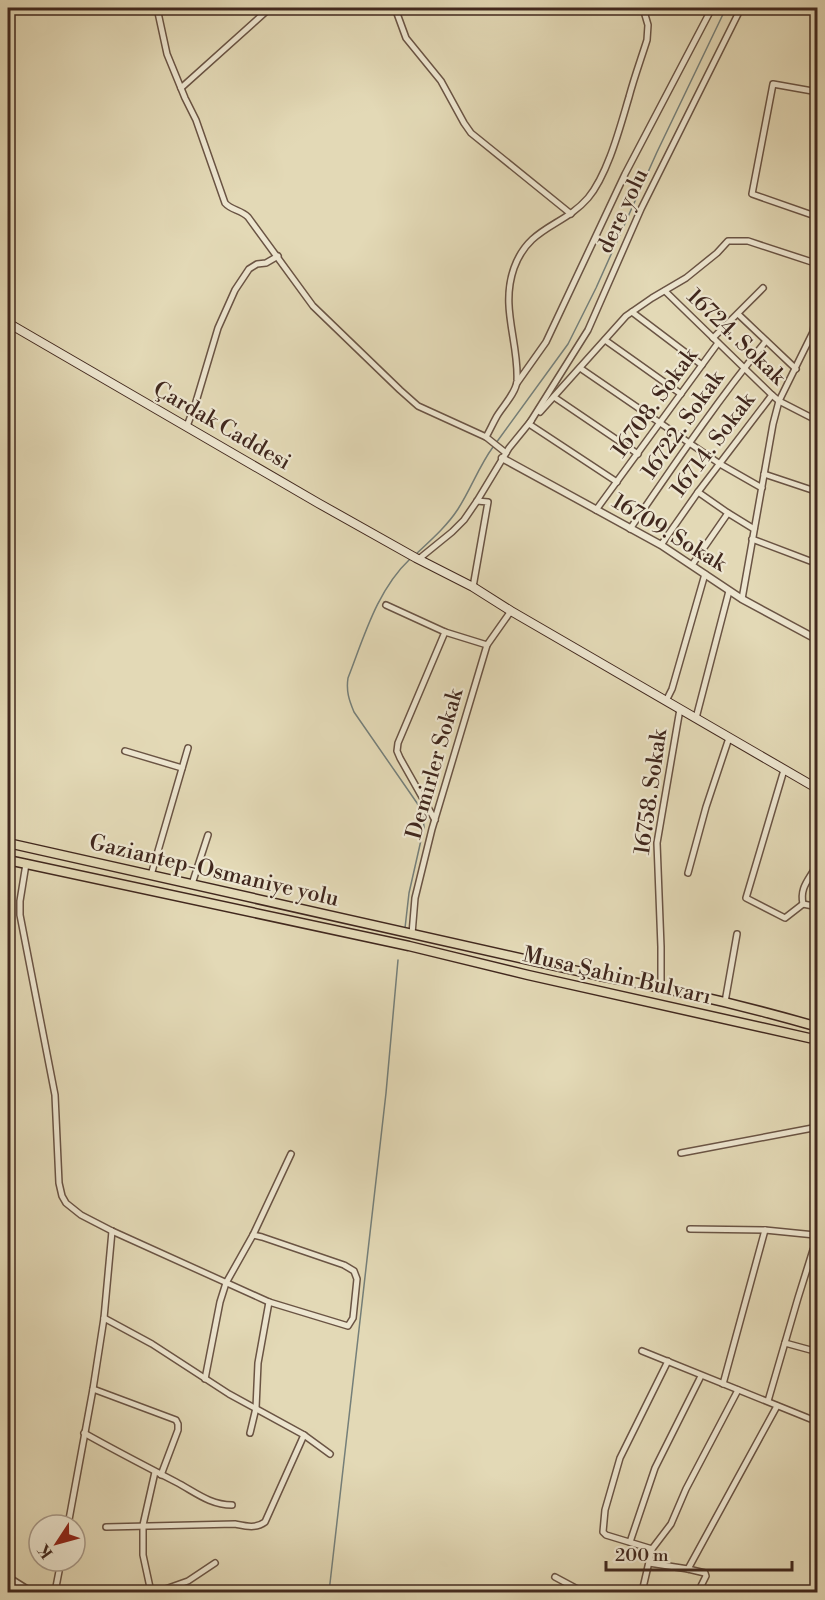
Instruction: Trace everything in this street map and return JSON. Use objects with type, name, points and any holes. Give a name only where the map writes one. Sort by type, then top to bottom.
[{"type":"highway","name":"Gaziantep-Osmaniye yolu","points":[[8,843],[412,934]]},
{"type":"highway","name":"Gaziantep-Osmaniye yolu","points":[[8,860],[409,946]]},
{"type":"highway","name":"Musa Şahin Bulvarı","points":[[412,934],[661,987],[764,1011],[818,1028]]},
{"type":"highway","name":"Musa Şahin Bulvarı","points":[[409,946],[818,1040]]},
{"type":"main road","name":"Çardak Caddesi","points":[[8,323],[318,503],[473,587],[818,789]]},
{"type":"street","points":[[157,8],[167,54],[196,120],[225,203],[248,216],[325,320],[411,401],[488,438],[499,447],[504,456]]},
{"type":"street","points":[[181,88],[270,8]]},
{"type":"street","points":[[395,8],[406,38],[441,81],[471,133],[571,214]]},
{"type":"street","points":[[517,383],[508,315],[508,298],[514,268],[519,256],[532,239],[548,226],[571,214],[594,190],[612,151],[647,40],[648,25],[643,8]]},
{"type":"street","points":[[488,438],[517,383],[546,342],[625,174],[712,8]]},
{"type":"street","name":"dere yolu","points":[[529,424],[588,330],[641,209],[741,8]]},
{"type":"street","points":[[818,92],[772,84],[752,194],[818,217]]},
{"type":"street","points":[[418,558],[464,520],[504,456],[529,424],[626,316],[700,267],[728,241],[748,241],[818,264]]},
{"type":"street","points":[[187,426],[218,328],[234,290],[249,269],[278,256]]},
{"type":"street","points":[[713,338],[763,288]]},
{"type":"street","name":"16724. Sokak","points":[[664,291],[779,401],[818,421]]},
{"type":"street","points":[[742,599],[773,424],[779,401],[813,332],[818,304]]},
{"type":"street","points":[[632,312],[702,365]]},
{"type":"street","points":[[738,314],[796,369]]},
{"type":"street","points":[[605,340],[681,394]]},
{"type":"street","name":"16722. Sokak","points":[[630,529],[689,443],[766,341]]},
{"type":"street","name":"16708. Sokak","points":[[596,510],[718,343]]},
{"type":"street","points":[[580,368],[720,464],[762,488]]},
{"type":"street","name":"16714. Sokak","points":[[661,545],[772,395]]},
{"type":"street","points":[[554,397],[638,454]]},
{"type":"street","points":[[529,424],[617,482]]},
{"type":"street","name":"16709. Sokak","points":[[504,456],[661,545],[742,599],[818,640]]},
{"type":"street","points":[[764,474],[818,492]]},
{"type":"street","points":[[698,492],[754,529]]},
{"type":"street","points":[[473,587],[488,502],[477,501]]},
{"type":"street","points":[[692,565],[728,513]]},
{"type":"street","points":[[752,539],[818,564]]},
{"type":"street","points":[[666,701],[672,689],[705,574]]},
{"type":"street","points":[[696,718],[729,591]]},
{"type":"street","points":[[386,605],[445,632],[487,645]]},
{"type":"street","name":"Demirler Sokak","points":[[412,934],[416,898],[435,820],[487,645],[511,611]]},
{"type":"street","points":[[435,820],[397,751],[398,743],[445,632]]},
{"type":"street","name":"16758. Sokak","points":[[661,987],[656,852],[680,709]]},
{"type":"street","points":[[688,873],[706,807],[729,738]]},
{"type":"street","points":[[151,875],[188,748]]},
{"type":"street","points":[[125,751],[182,768]]},
{"type":"street","points":[[784,770],[746,898],[785,918],[803,904]]},
{"type":"street","points":[[192,884],[208,835]]},
{"type":"street","points":[[803,904],[801,895],[804,885],[818,861]]},
{"type":"street","points":[[26,864],[20,915],[55,1095],[59,1183],[66,1203],[81,1215],[112,1231],[269,1302],[348,1326],[353,1318],[357,1279],[354,1271],[344,1265],[253,1235]]},
{"type":"street","points":[[803,904],[818,908]]},
{"type":"street","points":[[725,1002],[737,934]]},
{"type":"street","points":[[681,1153],[818,1127]]},
{"type":"street","points":[[205,1379],[220,1302],[226,1283],[253,1235],[291,1154]]},
{"type":"street","points":[[690,1229],[765,1230],[815,1235],[818,1239],[768,1401]]},
{"type":"street","points":[[723,1384],[765,1230]]},
{"type":"street","points":[[70,1513],[104,1318],[112,1231]]},
{"type":"street","points":[[250,1433],[256,1408],[258,1363],[269,1302]]},
{"type":"street","points":[[104,1318],[152,1344],[229,1394],[304,1435],[330,1454]]},
{"type":"street","points":[[785,1343],[818,1352]]},
{"type":"street","points":[[642,1351],[818,1422]]},
{"type":"street","points":[[652,1549],[606,1535],[603,1532],[605,1510],[620,1458],[668,1361]]},
{"type":"street","points":[[630,1542],[655,1468],[701,1376]]},
{"type":"street","points":[[93,1389],[176,1420],[178,1430],[161,1475]]},
{"type":"street","points":[[642,1593],[652,1549],[670,1524],[738,1390]]},
{"type":"street","points":[[687,1569],[777,1406]]},
{"type":"street","points":[[84,1433],[210,1501],[232,1505]]},
{"type":"street","points":[[106,1527],[235,1524],[256,1527],[261,1525],[265,1522],[304,1435]]},
{"type":"street","points":[[151,1593],[143,1555],[142,1526],[155,1472]]},
{"type":"street","points":[[158,1593],[188,1581],[215,1563]]},
{"type":"street","points":[[649,1563],[705,1573],[706,1576],[698,1593]]},
{"type":"street","points":[[55,1593],[59,1573]]},
{"type":"street","points":[[8,1577],[32,1593]]},
{"type":"street","points":[[555,1577],[584,1593]]},
{"type":"waterway","points":[[496,443],[568,344],[726,8]]},
{"type":"waterway","points":[[416,554],[454,515],[493,447]]},
{"type":"waterway","points":[[405,928],[409,893],[424,827],[423,816],[417,803],[354,712],[347,687],[348,678],[380,599],[410,559]]},
{"type":"waterway","points":[[329,1592],[386,1093],[398,960]]}]
